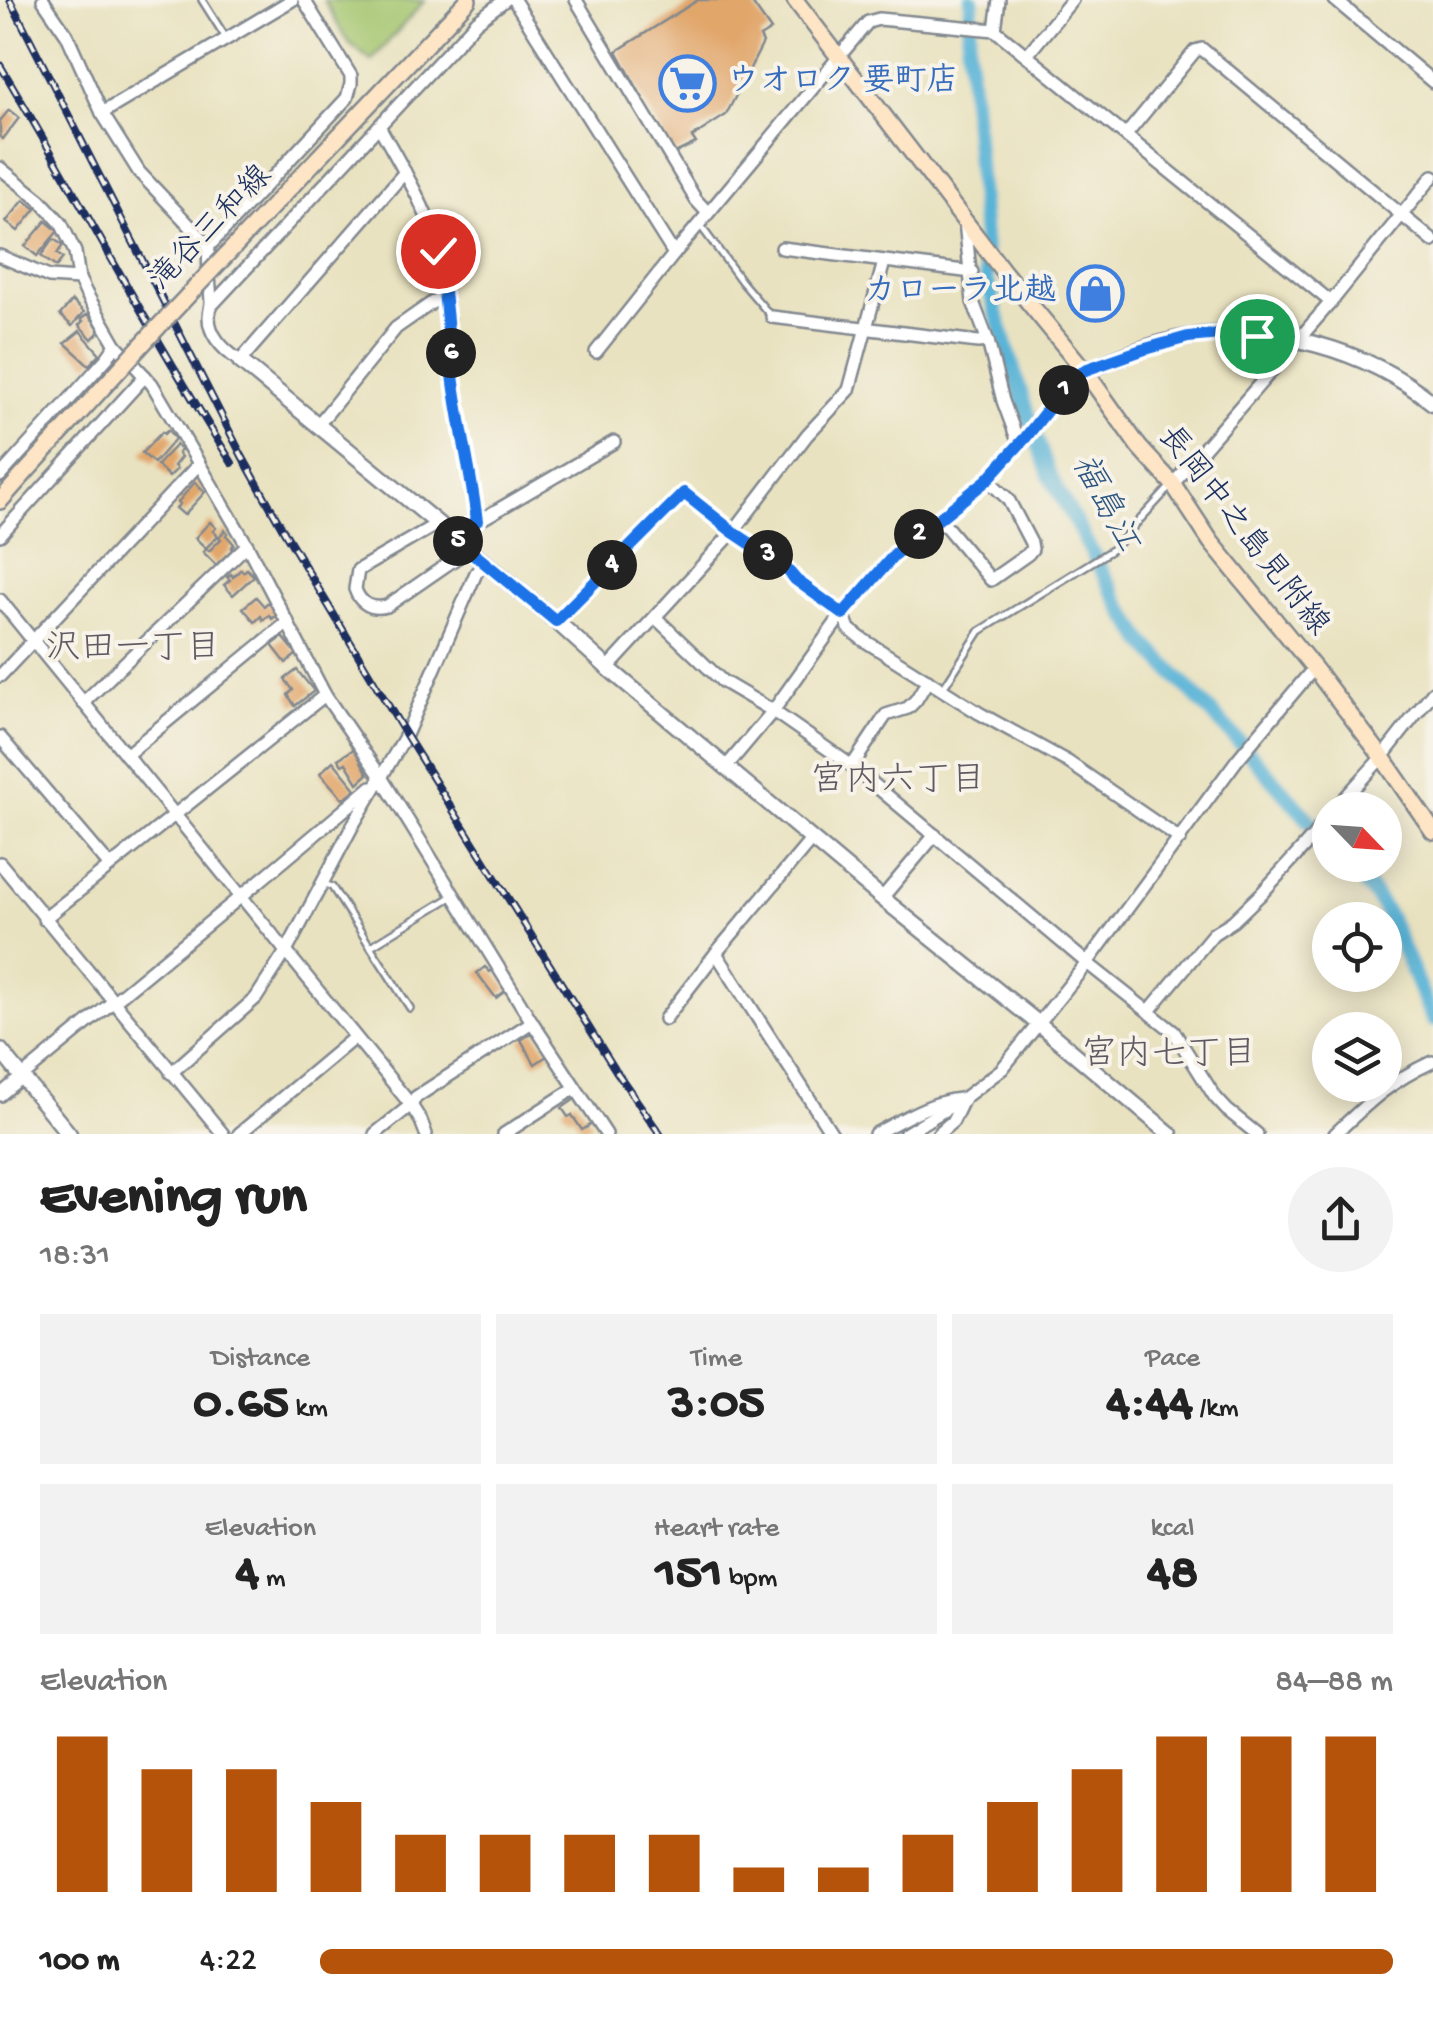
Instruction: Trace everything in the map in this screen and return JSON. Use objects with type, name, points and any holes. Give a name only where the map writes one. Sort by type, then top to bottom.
[{"type":"main road","name":"滝谷三和線","points":[[0,500],[468,0]]},
{"type":"main road","points":[[795,0],[970,227]]},
{"type":"main road","name":"長岡中之島見附線","points":[[970,227],[1085,370],[1139,447],[1173,484],[1211,542],[1314,668],[1433,830]]},
{"type":"street","points":[[42,0],[67,36],[102,113],[139,172],[208,246]]},
{"type":"street","points":[[102,113],[292,0]]},
{"type":"street","points":[[304,0],[351,76],[352,84],[347,98],[208,246],[209,319],[223,350],[556,621],[882,898],[1170,1134]]},
{"type":"street","points":[[211,306],[478,21],[506,0]]},
{"type":"street","points":[[514,0],[674,254]]},
{"type":"street","points":[[576,0],[704,219]]},
{"type":"street","points":[[990,31],[999,0]]},
{"type":"street","points":[[1027,55],[1072,0]]},
{"type":"street","points":[[1335,0],[1433,82]]},
{"type":"street","points":[[596,352],[868,22],[879,19],[990,31],[1027,55],[1331,302]]},
{"type":"street","points":[[1126,135],[1194,51],[1202,48],[1433,241]]},
{"type":"street","points":[[379,126],[425,214],[438,251],[477,521]]},
{"type":"street","points":[[1,172],[40,200],[61,222],[75,252],[79,280],[116,345],[152,384],[246,545],[325,696],[381,777],[606,1134]]},
{"type":"street","points":[[240,361],[405,172]]},
{"type":"street","points":[[1173,484],[1331,302],[1433,176]]},
{"type":"street","points":[[970,227],[973,302],[988,341],[1003,401],[1023,440]]},
{"type":"street","points":[[782,248],[972,272]]},
{"type":"street","points":[[0,256],[49,277],[79,280]]},
{"type":"street","points":[[608,668],[733,532],[806,435],[850,390],[884,262]]},
{"type":"street","points":[[317,426],[396,328],[446,292]]},
{"type":"street","points":[[772,317],[988,341]]},
{"type":"street","points":[[726,767],[773,711],[843,614],[896,553],[987,480],[1062,391],[1085,370],[1188,337],[1237,334],[1297,340],[1344,353],[1377,368],[1433,403]]},
{"type":"street","points":[[0,476],[116,345]]},
{"type":"street","points":[[0,535],[145,376]]},
{"type":"street","points":[[452,536],[614,442]]},
{"type":"street","points":[[0,676],[199,464]]},
{"type":"street","points":[[939,518],[992,580],[1028,554],[1031,543],[1008,500],[987,480]]},
{"type":"street","points":[[437,524],[358,570],[354,589],[362,602],[372,607],[387,606],[468,550]]},
{"type":"street","points":[[733,532],[784,566],[796,580],[843,614],[849,630],[979,713],[1068,762],[1180,839]]},
{"type":"street","points":[[82,702],[246,545]]},
{"type":"street","points":[[172,1073],[256,998],[286,950],[412,724],[476,573],[484,563]]},
{"type":"street","points":[[0,600],[412,1105],[426,1134]]},
{"type":"street","points":[[656,618],[722,681],[852,766],[1174,1032],[1226,1110],[1256,1134]]},
{"type":"street","points":[[126,755],[288,622]]},
{"type":"street","points":[[905,1134],[1002,1069],[1237,760],[1314,668]]},
{"type":"street","points":[[852,766],[886,715],[908,708],[928,680]]},
{"type":"street","points":[[1351,792],[1433,692]]},
{"type":"street","points":[[44,919],[325,696]]},
{"type":"street","points":[[1422,705],[1433,714]]},
{"type":"street","points":[[0,737],[110,866]]},
{"type":"street","points":[[0,1094],[242,897],[381,777]]},
{"type":"street","points":[[882,898],[935,834]]},
{"type":"street","points":[[665,1019],[812,839]]},
{"type":"street","points":[[1149,1011],[1213,934],[1262,893],[1312,839]]},
{"type":"street","points":[[0,863],[223,1134]]},
{"type":"street","points":[[716,953],[832,1134]]},
{"type":"street","points":[[375,1134],[412,1105],[416,1097],[532,1022]]},
{"type":"street","points":[[239,1134],[354,1037]]},
{"type":"street","points":[[0,1050],[70,1134]]},
{"type":"street","points":[[1336,1134],[1384,1088],[1432,1062]]},
{"type":"street","points":[[504,1134],[575,1088]]},
{"type":"street","points":[[875,1134],[944,1100],[964,1098]]},
{"type":"street","points":[[938,1134],[953,1121],[964,1098]]},
{"type":"lane","points":[[202,0],[226,38]]},
{"type":"lane","points":[[704,219],[742,282],[772,317]]},
{"type":"lane","points":[[943,690],[980,631],[1113,549],[1173,484]]},
{"type":"lane","points":[[556,621],[684,493],[733,532]]},
{"type":"lane","points":[[323,883],[332,887],[410,1008]]},
{"type":"lane","points":[[371,946],[454,896]]},
{"type":"green space","points":[[324,0],[425,0],[371,61],[347,41]]},
{"type":"building","name":"ウオロク 要町店","points":[[698,0],[750,0],[771,30],[760,37],[763,43],[726,115],[692,137],[696,143],[673,154],[617,51]]},
{"type":"building","points":[[9,110],[19,118],[3,139],[0,121]]},
{"type":"building","points":[[24,200],[36,209],[18,231],[6,222]]},
{"type":"building","points":[[46,221],[58,231],[37,256],[25,246]]},
{"type":"building","points":[[53,239],[63,245],[57,254],[63,258],[56,267],[41,256]]},
{"type":"building","points":[[72,301],[84,312],[72,326],[60,315]]},
{"type":"building","points":[[88,314],[98,327],[92,339],[79,325]]},
{"type":"building","points":[[80,331],[100,354],[89,365],[65,343]]},
{"type":"building","points":[[168,430],[175,439],[154,463],[142,453]]},
{"type":"building","points":[[176,445],[181,457],[169,477],[157,465]]},
{"type":"building","points":[[195,482],[205,492],[184,515],[176,508],[178,502]]},
{"type":"building","points":[[210,522],[218,536],[206,548],[195,538]]},
{"type":"building","points":[[225,530],[234,544],[216,565],[203,552],[221,539]]},
{"type":"building","points":[[241,569],[254,576],[233,595],[224,585],[230,580],[227,577]]},
{"type":"building","points":[[256,597],[264,606],[268,602],[278,614],[272,619],[269,615],[263,620],[261,616],[255,622],[243,608]]},
{"type":"building","points":[[283,637],[297,654],[286,663],[272,645]]},
{"type":"building","points":[[297,670],[314,691],[295,706],[288,695],[293,690],[285,679]]},
{"type":"building","points":[[354,749],[368,774],[358,783],[346,763],[342,765],[338,759]]},
{"type":"building","points":[[333,761],[356,789],[343,799],[320,773]]},
{"type":"building","points":[[485,967],[493,970],[508,989],[496,998],[477,973]]},
{"type":"building","points":[[535,1031],[550,1054],[535,1064],[521,1040]]},
{"type":"building","points":[[575,1099],[592,1124],[582,1130],[562,1108]]},
{"type":"waterway","name":"福島江","points":[[972,0],[968,45],[987,281],[1049,474],[1144,642],[1312,824]]},
{"type":"waterway","name":"福島江","points":[[1364,882],[1389,917],[1433,1020]]},
{"type":"railway","points":[[10,0],[285,533],[406,735],[616,1071],[660,1134]]},
{"type":"railway","points":[[0,65],[232,463]]},
{"type":"place","name":"ウオロク 要町店","points":[[688,83]]},
{"type":"place","name":"カローラ北越","points":[[1095,293]]},
{"type":"district","name":"沢田一丁目","points":[[133,650]]},
{"type":"district","name":"宮内六丁目","points":[[898,782]]},
{"type":"district","name":"宮内七丁目","points":[[1169,1056]]},
{"type":"route","points":[[438,251],[477,521],[452,536],[556,621],[684,493],[843,614],[896,553],[987,480],[1062,391],[1085,370],[1188,337],[1257,336]]}]
